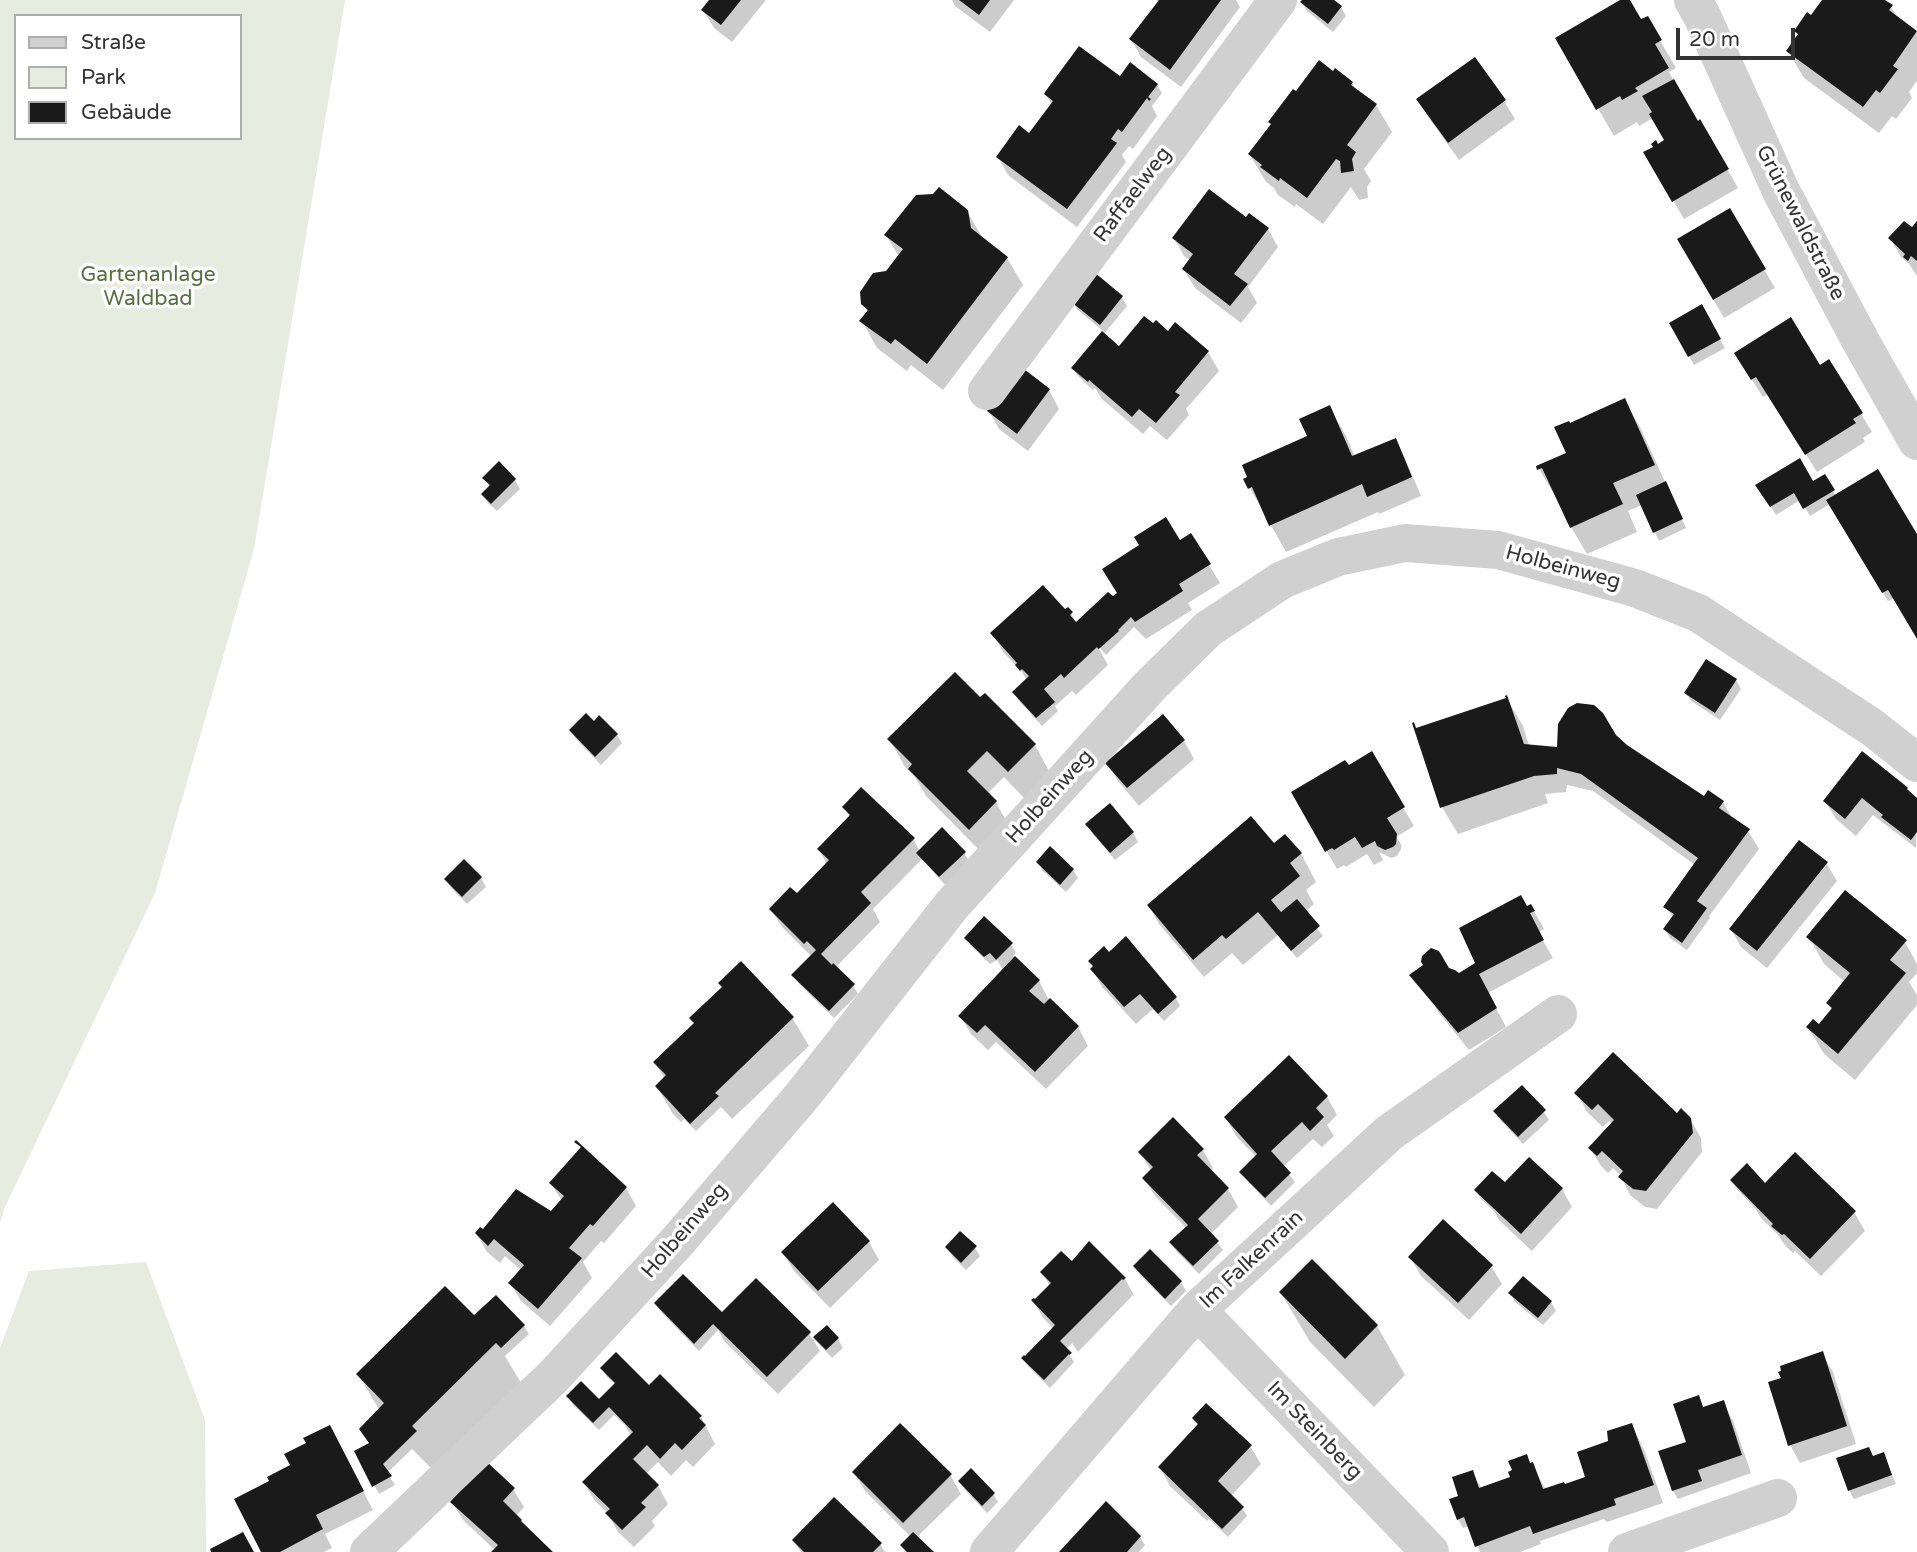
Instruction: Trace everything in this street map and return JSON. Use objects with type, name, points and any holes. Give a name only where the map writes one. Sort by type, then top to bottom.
[{"type":"street","name":"Raffaelweg","points":[[987,391],[1278,0]]},
{"type":"street","name":"Grünewaldstraße","points":[[1693,0],[1781,191],[1917,441]]},
{"type":"street","name":"Holbeinweg","points":[[369,1552],[553,1377],[677,1242],[802,1096],[952,905],[1150,687],[1208,629],[1282,580],[1338,557],[1405,543],[1498,550],[1635,588],[1698,612],[1873,728],[1917,763]]},
{"type":"street","name":"Im Falkenrain","points":[[989,1552],[1197,1310],[1389,1133],[1558,1014]]},
{"type":"street","name":"Im Steinberg","points":[[1197,1310],[1430,1552]]},
{"type":"street","points":[[1628,1552],[1778,1498]]},
{"type":"green space","name":"Gartenanlage Waldbad","points":[[0,0],[345,0],[254,549],[155,893],[5,1207],[0,1223]]},
{"type":"green space","points":[[146,1262],[205,1420],[206,1552],[0,1552],[0,1348],[29,1271]]},
{"type":"building","points":[[709,0],[741,0],[721,25],[701,10]]},
{"type":"building","points":[[959,0],[990,0],[979,15]]},
{"type":"building","points":[[1159,0],[1221,0],[1170,70],[1129,39]]},
{"type":"building","points":[[1334,0],[1342,6],[1328,24],[1300,2]]},
{"type":"building","points":[[1620,0],[1630,0],[1641,19],[1648,16],[1662,40],[1655,44],[1669,68],[1635,88],[1638,91],[1622,100],[1620,96],[1596,110],[1555,38]]},
{"type":"building","points":[[1822,0],[1885,0],[1893,5],[1889,10],[1917,31],[1893,66],[1898,69],[1880,93],[1876,90],[1863,107],[1786,51],[1798,34],[1794,31],[1807,12],[1811,15]]},
{"type":"building","points":[[1079,46],[1120,76],[1130,62],[1158,84],[1148,97],[1151,99],[1149,101],[1147,98],[1122,132],[1118,129],[1111,139],[1117,143],[1067,209],[996,157],[1019,125],[1029,133],[1053,101],[1044,94]]},
{"type":"building","points":[[1475,57],[1506,100],[1448,143],[1416,99]]},
{"type":"building","points":[[1319,60],[1333,71],[1335,68],[1353,82],[1351,85],[1377,104],[1347,145],[1356,152],[1352,159],[1354,171],[1341,173],[1340,161],[1336,159],[1307,198],[1260,167],[1262,165],[1248,154],[1271,124],[1268,122]]},
{"type":"building","points":[[1674,79],[1729,169],[1672,202],[1643,152],[1653,147],[1651,144],[1656,140],[1658,144],[1664,140],[1642,96]]},
{"type":"building","points":[[939,187],[968,210],[971,228],[1008,257],[927,364],[895,339],[891,344],[859,321],[868,310],[861,304],[860,292],[873,273],[886,271],[903,249],[884,235],[916,195],[933,194]]},
{"type":"building","points":[[1209,189],[1246,217],[1249,213],[1269,228],[1234,274],[1248,284],[1230,306],[1182,269],[1193,254],[1172,238]]},
{"type":"building","points":[[1730,208],[1766,269],[1713,300],[1677,239]]},
{"type":"building","points":[[1904,221],[1912,227],[1917,221],[1917,261],[1911,256],[1908,261],[1903,257],[1905,254],[1888,238]]},
{"type":"building","points":[[1094,272],[1123,296],[1100,325],[1070,301]]},
{"type":"building","points":[[1702,304],[1721,339],[1688,357],[1669,323]]},
{"type":"building","points":[[1144,316],[1153,323],[1156,320],[1168,331],[1175,322],[1209,351],[1175,392],[1180,395],[1156,423],[1139,409],[1132,417],[1071,368],[1102,331],[1119,346]]},
{"type":"building","points":[[1791,317],[1820,365],[1829,359],[1863,413],[1853,419],[1856,423],[1805,455],[1756,377],[1751,380],[1734,353]]},
{"type":"building","points":[[1020,366],[1050,389],[1017,434],[987,411]]},
{"type":"building","points":[[1625,398],[1655,465],[1613,483],[1623,504],[1570,528],[1542,468],[1537,470],[1536,466],[1566,453],[1554,427],[1569,421],[1570,423]]},
{"type":"building","points":[[1330,405],[1352,456],[1396,438],[1412,477],[1367,497],[1362,484],[1269,526],[1252,487],[1248,489],[1243,479],[1247,477],[1242,465],[1307,436],[1299,419]]},
{"type":"building","points":[[1800,458],[1813,481],[1825,474],[1835,490],[1803,509],[1794,493],[1770,507],[1755,485]]},
{"type":"building","points":[[499,461],[516,479],[491,504],[481,494],[490,485],[482,478]]},
{"type":"building","points":[[1878,469],[1917,534],[1917,639],[1888,590],[1882,593],[1826,500]]},
{"type":"building","points":[[1666,481],[1683,519],[1653,533],[1636,495]]},
{"type":"building","points":[[1166,517],[1180,540],[1191,533],[1211,564],[1179,584],[1183,591],[1135,622],[1131,617],[1119,631],[1100,648],[1097,647],[1064,678],[1061,674],[1044,689],[1055,702],[1036,718],[1012,692],[1029,676],[1022,669],[1020,671],[1015,665],[1017,663],[990,633],[1043,585],[1065,609],[1068,607],[1073,612],[1070,615],[1076,622],[1108,592],[1113,596],[1117,593],[1102,569],[1139,545],[1134,537]]},
{"type":"building","points":[[1706,659],[1737,679],[1715,713],[1684,693]]},
{"type":"building","points":[[955,672],[980,697],[985,693],[1036,744],[1008,772],[987,751],[967,771],[997,801],[969,830],[908,769],[912,764],[887,739]]},
{"type":"building","points":[[1507,695],[1524,744],[1557,747],[1558,724],[1568,708],[1577,703],[1594,705],[1603,713],[1616,735],[1627,745],[1704,796],[1708,790],[1724,801],[1719,808],[1750,829],[1697,901],[1707,908],[1682,943],[1663,929],[1674,914],[1663,907],[1698,858],[1581,774],[1557,768],[1557,774],[1534,776],[1440,808],[1412,723],[1414,722],[1416,728],[1506,698]]},
{"type":"building","points":[[586,713],[594,721],[599,715],[618,734],[595,757],[569,730]]},
{"type":"building","points":[[1163,714],[1185,740],[1127,788],[1105,763]]},
{"type":"building","points":[[1372,751],[1405,807],[1387,818],[1397,834],[1396,844],[1385,850],[1377,846],[1375,841],[1362,848],[1355,837],[1334,850],[1332,848],[1325,852],[1291,792],[1345,760],[1349,765]]},
{"type":"building","points":[[1862,751],[1917,798],[1917,832],[1911,840],[1862,798],[1845,819],[1823,801]]},
{"type":"building","points":[[861,787],[915,838],[861,892],[871,903],[821,954],[855,984],[829,1011],[791,975],[816,950],[807,941],[804,944],[769,909],[790,887],[797,893],[829,860],[817,849],[850,815],[842,807]]},
{"type":"building","points":[[1110,803],[1134,832],[1110,853],[1085,824]]},
{"type":"building","points":[[1251,816],[1274,843],[1285,834],[1302,853],[1290,863],[1300,876],[1271,900],[1281,912],[1297,899],[1320,926],[1291,951],[1258,912],[1226,939],[1222,935],[1193,960],[1147,905]]},
{"type":"building","points":[[942,827],[966,852],[939,877],[916,853]]},
{"type":"building","points":[[1799,840],[1828,862],[1757,951],[1729,929]]},
{"type":"building","points":[[1050,846],[1074,869],[1060,885],[1036,862]]},
{"type":"building","points":[[464,859],[482,877],[462,897],[444,879]]},
{"type":"building","points":[[1845,890],[1907,940],[1890,960],[1906,973],[1838,1054],[1806,1027],[1813,1019],[1819,1024],[1832,1008],[1826,1003],[1850,973],[1806,937]]},
{"type":"building","points":[[1521,895],[1527,906],[1531,904],[1535,911],[1530,913],[1544,940],[1479,974],[1497,1008],[1458,1033],[1409,975],[1423,965],[1422,956],[1431,948],[1439,951],[1449,968],[1459,973],[1475,963],[1459,928]]},
{"type":"building","points":[[984,916],[1013,943],[996,960],[990,953],[984,957],[964,938]]},
{"type":"building","points":[[1126,936],[1177,997],[1158,1014],[1140,994],[1124,1007],[1090,969],[1093,966],[1088,961],[1104,946],[1109,952]]},
{"type":"building","points":[[1015,956],[1040,980],[1029,991],[1044,1004],[1050,998],[1079,1026],[1035,1072],[985,1025],[977,1033],[958,1016]]},
{"type":"building","points":[[741,961],[794,1017],[715,1093],[719,1096],[690,1124],[655,1086],[666,1075],[653,1062],[694,1023],[689,1018],[722,987],[718,983]]},
{"type":"building","points":[[1613,1052],[1677,1113],[1681,1108],[1691,1118],[1693,1133],[1646,1191],[1633,1189],[1618,1177],[1623,1171],[1602,1151],[1597,1156],[1588,1148],[1614,1120],[1598,1104],[1592,1110],[1574,1093]]},
{"type":"building","points":[[1289,1055],[1328,1096],[1316,1108],[1324,1117],[1310,1131],[1302,1122],[1271,1151],[1291,1173],[1265,1198],[1239,1172],[1257,1154],[1224,1117]]},
{"type":"building","points":[[1522,1085],[1546,1110],[1518,1137],[1493,1111]]},
{"type":"building","points":[[1173,1117],[1204,1149],[1197,1155],[1229,1188],[1198,1219],[1219,1241],[1193,1266],[1169,1242],[1188,1225],[1142,1178],[1153,1167],[1138,1152]]},
{"type":"building","points":[[576,1140],[627,1187],[593,1226],[590,1224],[569,1248],[582,1258],[538,1309],[508,1283],[524,1265],[494,1239],[488,1246],[475,1233],[480,1227],[483,1229],[516,1189],[551,1211],[564,1196],[549,1183],[581,1147],[574,1142]]},
{"type":"building","points":[[1795,1152],[1856,1211],[1810,1259],[1784,1234],[1771,1226],[1773,1224],[1730,1180],[1747,1163],[1765,1183]]},
{"type":"building","points":[[1529,1157],[1563,1188],[1521,1234],[1474,1190],[1492,1171],[1505,1182]]},
{"type":"building","points":[[833,1202],[870,1241],[818,1291],[781,1252]]},
{"type":"building","points":[[1443,1219],[1493,1265],[1458,1303],[1408,1257]]},
{"type":"building","points":[[960,1231],[977,1246],[961,1263],[945,1247]]},
{"type":"building","points":[[1089,1241],[1126,1278],[1060,1341],[1072,1353],[1044,1380],[1021,1358],[1055,1325],[1031,1300],[1051,1283],[1040,1272],[1061,1251],[1072,1261]]},
{"type":"building","points":[[1150,1249],[1182,1281],[1165,1299],[1133,1266]]},
{"type":"building","points":[[1312,1259],[1378,1325],[1345,1359],[1279,1292]]},
{"type":"building","points":[[683,1274],[722,1312],[756,1278],[811,1332],[767,1377],[713,1324],[694,1344],[654,1303]]},
{"type":"building","points":[[1523,1276],[1552,1301],[1538,1318],[1508,1293]]},
{"type":"building","points":[[445,1286],[474,1315],[496,1295],[525,1325],[501,1348],[496,1343],[412,1426],[417,1431],[383,1464],[392,1476],[372,1487],[354,1451],[369,1443],[359,1429],[384,1403],[356,1374]]},
{"type":"building","points":[[827,1325],[839,1338],[826,1350],[813,1337]]},
{"type":"building","points":[[1823,1351],[1847,1426],[1788,1446],[1768,1382],[1781,1378],[1778,1372],[1781,1371],[1780,1366]]},
{"type":"building","points":[[616,1352],[649,1385],[660,1374],[702,1416],[699,1418],[706,1425],[682,1450],[675,1443],[660,1459],[647,1445],[633,1459],[659,1485],[641,1503],[646,1507],[622,1530],[605,1513],[610,1509],[582,1482],[633,1432],[609,1407],[593,1423],[566,1396],[581,1381],[599,1399],[615,1383],[600,1368]]},
{"type":"building","points":[[1699,1395],[1703,1407],[1724,1400],[1742,1455],[1698,1470],[1702,1481],[1672,1491],[1658,1451],[1686,1442],[1673,1404]]},
{"type":"building","points":[[1206,1403],[1252,1445],[1218,1481],[1244,1507],[1222,1529],[1158,1467],[1198,1424],[1192,1418]]},
{"type":"building","points":[[900,1423],[952,1474],[903,1523],[852,1472]]},
{"type":"building","points":[[1632,1423],[1654,1485],[1614,1499],[1616,1505],[1533,1534],[1530,1526],[1475,1547],[1464,1517],[1457,1520],[1449,1499],[1458,1496],[1452,1477],[1473,1470],[1479,1488],[1510,1477],[1508,1472],[1512,1470],[1508,1461],[1527,1454],[1530,1463],[1533,1462],[1543,1489],[1564,1482],[1565,1484],[1585,1477],[1577,1452],[1608,1441],[1607,1431]]},
{"type":"building","points":[[330,1425],[364,1491],[316,1515],[323,1529],[280,1552],[261,1552],[234,1499],[269,1481],[267,1477],[290,1465],[284,1454],[306,1443],[303,1438]]},
{"type":"building","points":[[1869,1447],[1873,1456],[1884,1452],[1892,1475],[1848,1491],[1836,1458]]},
{"type":"building","points":[[487,1462],[515,1488],[503,1501],[553,1552],[491,1552],[498,1545],[450,1502]]},
{"type":"building","points":[[971,1468],[995,1493],[982,1506],[958,1481]]},
{"type":"building","points":[[834,1497],[882,1543],[873,1552],[804,1552],[792,1540]]},
{"type":"building","points":[[1106,1501],[1141,1536],[1127,1552],[1059,1552]]},
{"type":"building","points":[[243,1532],[254,1552],[211,1552],[210,1549]]},
{"type":"building","points":[[913,1532],[934,1552],[907,1552],[900,1545]]}]
